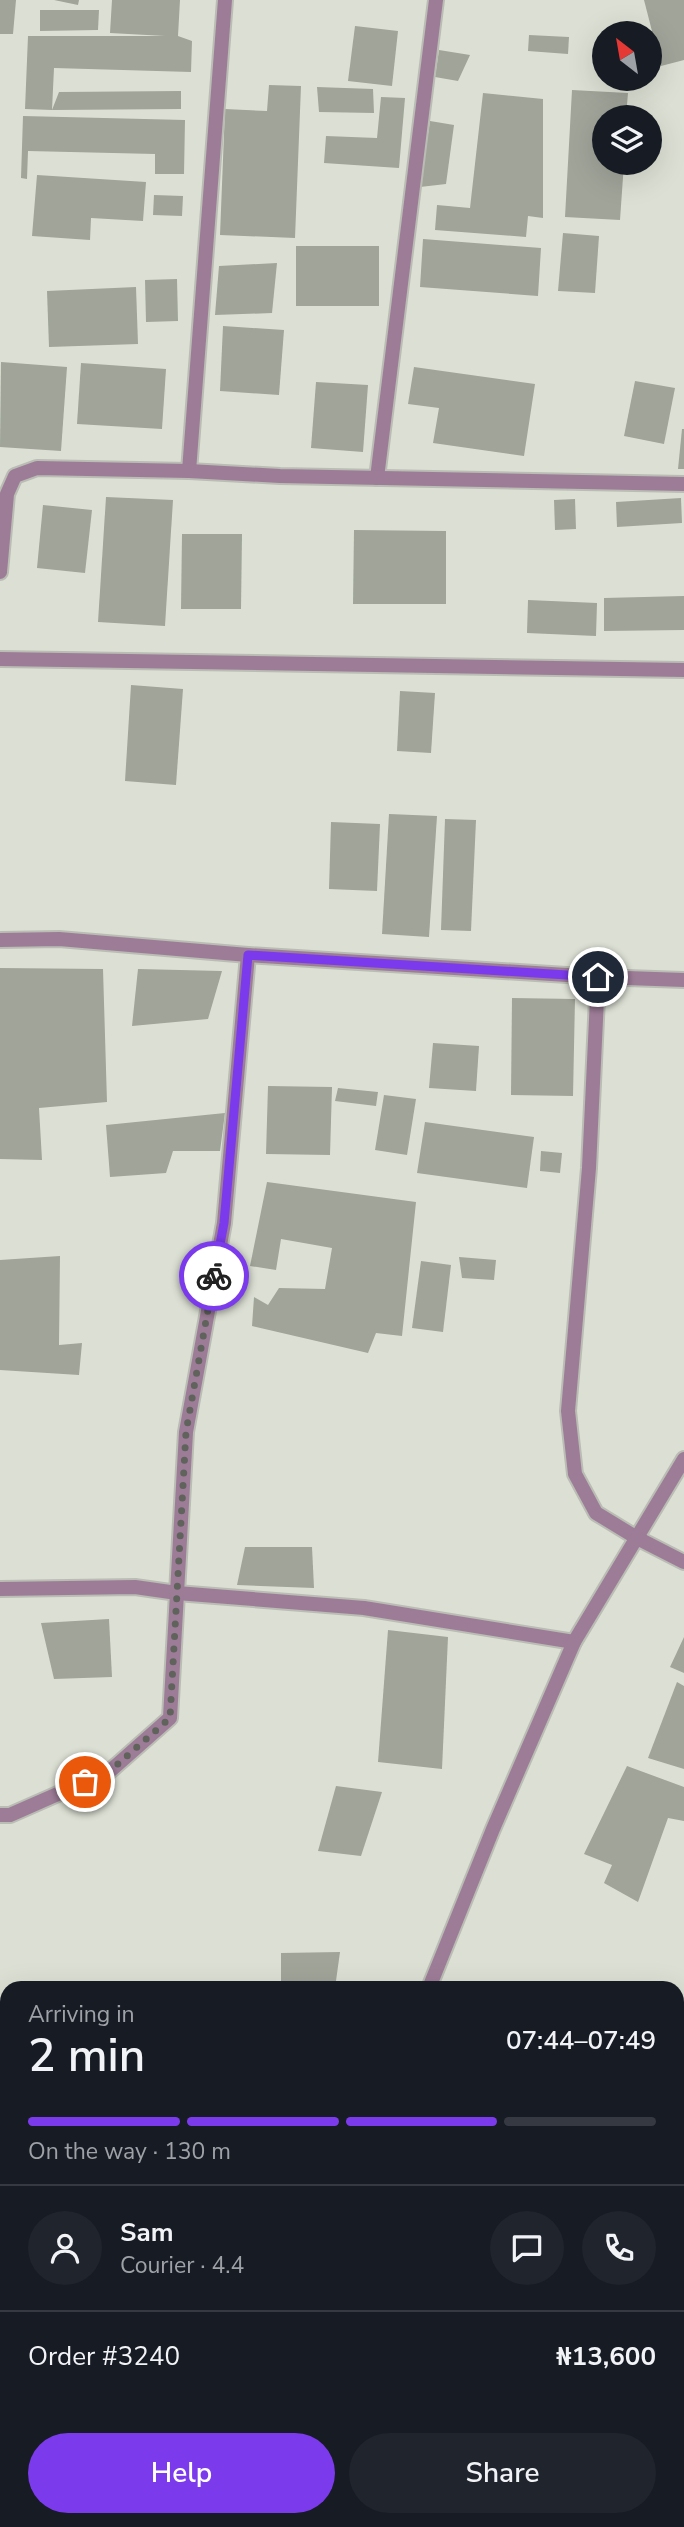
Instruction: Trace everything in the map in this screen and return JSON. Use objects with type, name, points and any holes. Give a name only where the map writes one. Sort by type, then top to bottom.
[{"type":"street","points":[[189,471],[225,0]]},
{"type":"street","points":[[377,478],[436,0]]},
{"type":"street","points":[[0,572],[7,494],[15,476],[37,468],[684,484]]},
{"type":"street","points":[[0,659],[684,670]]},
{"type":"street","points":[[0,940],[59,939],[248,955],[684,980]]},
{"type":"street","points":[[0,1815],[9,1815],[110,1771],[170,1718],[186,1432],[224,1223],[248,955]]},
{"type":"street","points":[[598,977],[589,1168],[568,1411],[575,1474],[596,1513],[684,1562]]},
{"type":"street","points":[[432,1981],[574,1642],[684,1459]]},
{"type":"street","points":[[0,1589],[135,1587],[177,1593],[364,1608],[574,1642]]},
{"type":"building","points":[[0,0],[16,0],[13,34],[0,34]]},
{"type":"building","points":[[54,0],[79,0],[78,5]]},
{"type":"building","points":[[112,0],[180,0],[178,36],[192,41],[191,72],[54,68],[52,110],[25,109],[28,36],[165,36],[110,33]]},
{"type":"building","points":[[644,0],[684,0],[684,60],[662,66],[662,21],[649,21]]},
{"type":"building","points":[[40,10],[99,10],[98,30],[40,31]]},
{"type":"building","points":[[355,26],[398,31],[392,86],[348,81]]},
{"type":"building","points":[[529,35],[569,37],[568,54],[528,51]]},
{"type":"building","points":[[439,50],[470,55],[458,81],[435,77]]},
{"type":"building","points":[[269,85],[301,86],[295,238],[220,235],[225,109],[267,111]]},
{"type":"building","points":[[317,87],[373,89],[374,113],[319,112]]},
{"type":"building","points":[[572,90],[628,93],[627,105],[592,105],[592,175],[623,175],[620,220],[565,217]]},
{"type":"building","points":[[181,91],[181,109],[52,110],[59,92]]},
{"type":"building","points":[[483,93],[543,99],[543,218],[528,216],[526,237],[435,230],[437,205],[470,208]]},
{"type":"building","points":[[381,97],[405,98],[399,168],[324,163],[326,136],[377,138]]},
{"type":"building","points":[[23,116],[185,120],[184,174],[155,174],[155,154],[28,151],[27,179],[21,178]]},
{"type":"building","points":[[430,121],[454,125],[446,184],[420,187]]},
{"type":"building","points":[[37,175],[146,182],[143,221],[91,218],[90,240],[32,236]]},
{"type":"building","points":[[154,195],[183,196],[182,216],[153,215]]},
{"type":"building","points":[[563,233],[599,236],[595,293],[558,291]]},
{"type":"building","points":[[423,239],[541,248],[538,296],[420,287]]},
{"type":"building","points":[[296,246],[379,246],[379,306],[296,306]]},
{"type":"building","points":[[277,263],[272,313],[215,315],[219,266]]},
{"type":"building","points":[[177,279],[178,321],[146,322],[145,280]]},
{"type":"building","points":[[136,287],[138,344],[49,347],[47,291]]},
{"type":"building","points":[[223,326],[284,330],[279,395],[220,391]]},
{"type":"building","points":[[1,362],[67,367],[61,451],[0,447]]},
{"type":"building","points":[[81,363],[166,369],[162,429],[77,424]]},
{"type":"building","points":[[414,367],[535,384],[524,456],[433,443],[439,408],[408,404]]},
{"type":"building","points":[[635,381],[675,388],[664,444],[624,436]]},
{"type":"building","points":[[316,382],[368,385],[363,452],[311,448]]},
{"type":"building","points":[[682,429],[684,469],[678,469]]},
{"type":"building","points":[[106,497],[173,500],[165,626],[98,622]]},
{"type":"building","points":[[681,498],[682,523],[617,527],[616,502]]},
{"type":"building","points":[[575,499],[576,529],[555,530],[554,500]]},
{"type":"building","points":[[43,505],[92,510],[85,573],[37,568]]},
{"type":"building","points":[[354,530],[446,531],[446,604],[353,604]]},
{"type":"building","points":[[182,534],[242,534],[241,609],[181,609]]},
{"type":"building","points":[[684,596],[684,630],[604,631],[604,598]]},
{"type":"building","points":[[528,600],[597,603],[596,636],[527,633]]},
{"type":"building","points":[[131,685],[183,689],[176,785],[125,781]]},
{"type":"building","points":[[400,691],[435,693],[431,753],[397,751]]},
{"type":"building","points":[[389,814],[437,816],[429,937],[382,934]]},
{"type":"building","points":[[445,819],[476,820],[471,931],[441,930]]},
{"type":"building","points":[[331,822],[380,824],[377,891],[329,889]]},
{"type":"building","points":[[0,968],[103,969],[107,1102],[39,1108],[42,1160],[0,1159]]},
{"type":"building","points":[[138,969],[222,971],[208,1019],[132,1026]]},
{"type":"building","points":[[512,998],[575,999],[573,1096],[511,1095]]},
{"type":"building","points":[[433,1043],[479,1046],[476,1091],[429,1088]]},
{"type":"building","points":[[268,1086],[332,1087],[330,1155],[266,1154]]},
{"type":"building","points":[[338,1088],[378,1092],[376,1106],[335,1101]]},
{"type":"building","points":[[384,1095],[416,1099],[407,1155],[375,1150]]},
{"type":"building","points":[[225,1113],[220,1151],[173,1151],[166,1173],[110,1177],[106,1125]]},
{"type":"building","points":[[425,1122],[534,1137],[527,1188],[417,1173]]},
{"type":"building","points":[[541,1151],[562,1153],[560,1173],[540,1171]]},
{"type":"building","points":[[267,1182],[416,1202],[402,1336],[376,1333],[368,1353],[252,1326],[254,1297],[268,1305],[279,1288],[325,1289],[332,1248],[281,1239],[276,1270],[250,1266]]},
{"type":"building","points":[[60,1256],[59,1345],[82,1343],[79,1375],[0,1370],[0,1260]]},
{"type":"building","points":[[459,1257],[496,1260],[494,1280],[462,1278]]},
{"type":"building","points":[[421,1261],[451,1265],[443,1332],[412,1328]]},
{"type":"building","points":[[245,1547],[312,1547],[314,1588],[237,1585]]},
{"type":"building","points":[[109,1619],[112,1677],[54,1679],[41,1623]]},
{"type":"building","points":[[388,1630],[448,1637],[442,1769],[378,1762]]},
{"type":"building","points":[[684,1637],[684,1673],[670,1667]]},
{"type":"building","points":[[677,1682],[684,1686],[684,1769],[648,1758]]},
{"type":"building","points":[[627,1766],[684,1787],[684,1821],[668,1818],[638,1902],[604,1883],[612,1865],[584,1854]]},
{"type":"building","points":[[336,1786],[382,1792],[361,1856],[318,1851]]},
{"type":"building","points":[[340,1952],[336,1981],[281,1981],[281,1953]]},
{"type":"way so far","points":[[85,1782],[110,1771],[170,1718],[186,1432],[214,1276]]},
{"type":"route","points":[[214,1276],[224,1223],[248,955],[598,977]]}]
